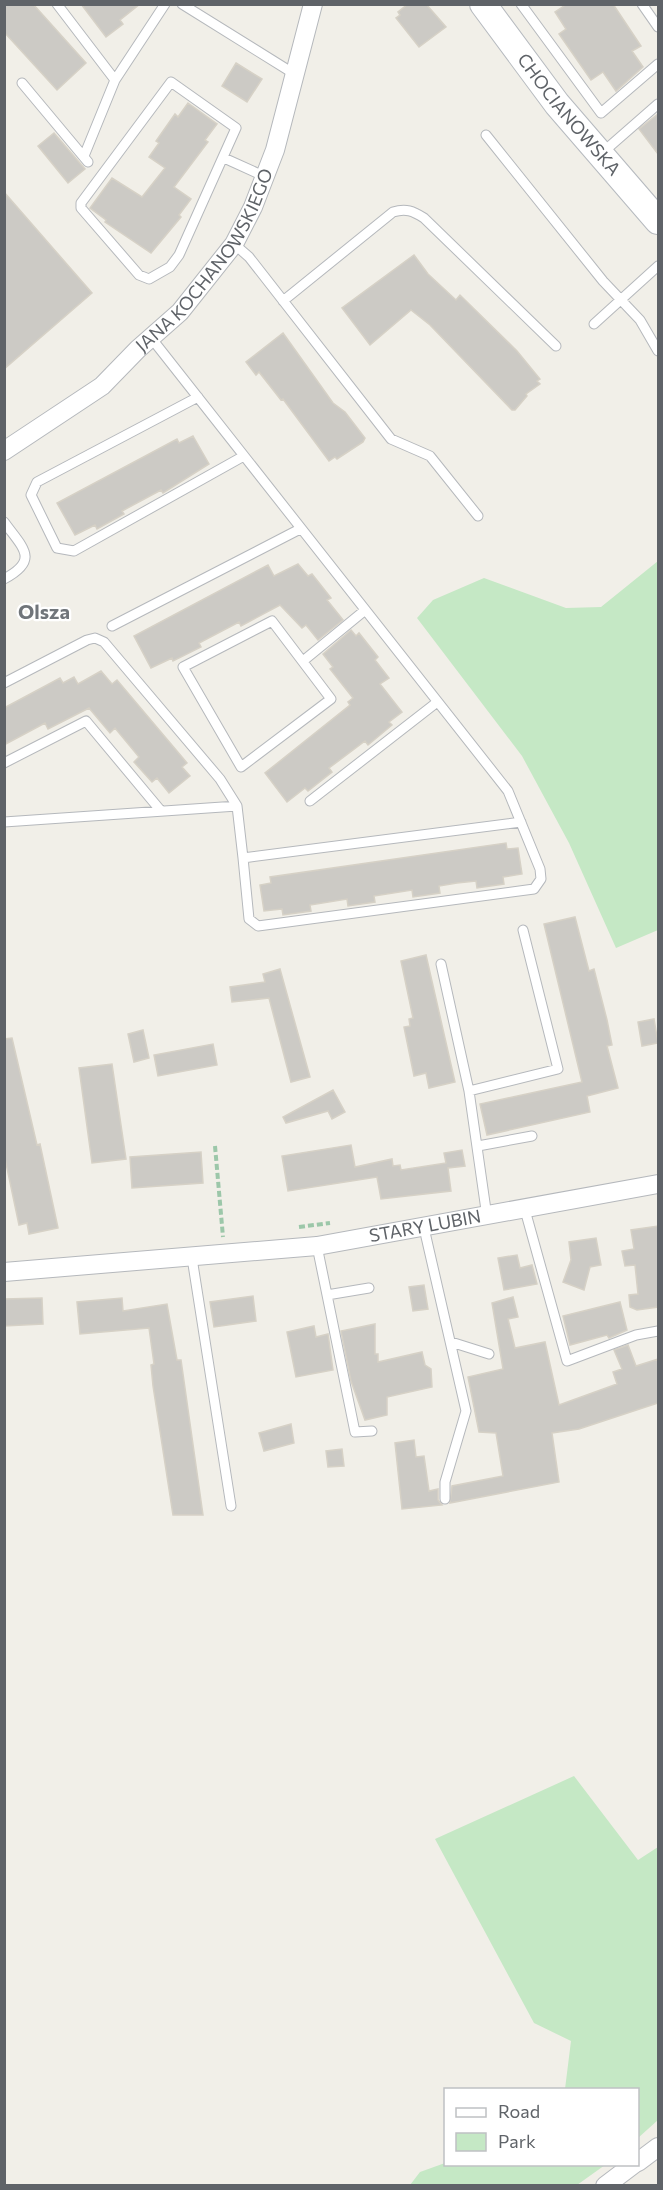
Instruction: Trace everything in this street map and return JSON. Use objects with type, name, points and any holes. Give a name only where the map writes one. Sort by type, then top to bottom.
[{"type":"street","name":"JANA KOCHANOWSKIEGO","points":[[4,452],[90,396],[196,295],[234,244],[266,177],[314,4]]},
{"type":"street","name":"CHOCIANOWSKA","points":[[483,4],[557,104],[658,221]]},
{"type":"street","name":"STARY LUBIN","points":[[4,1272],[317,1246],[487,1217],[658,1184]]},
{"type":"street","points":[[639,2161],[658,2147]]},
{"type":"street","points":[[605,2186],[632,2166]]},
{"type":"lane","points":[[57,4],[115,80]]},
{"type":"lane","points":[[22,84],[86,159],[115,80],[165,4]]},
{"type":"lane","points":[[182,4],[296,75]]},
{"type":"lane","points":[[642,4],[658,27]]},
{"type":"lane","points":[[522,5],[602,112],[658,64]]},
{"type":"lane","points":[[171,82],[234,125],[235,132],[224,158],[179,255],[170,267],[149,279],[139,275],[81,208],[82,199],[171,82]]},
{"type":"lane","points":[[601,154],[658,104]]},
{"type":"lane","points":[[486,135],[621,300],[640,320],[658,351]]},
{"type":"lane","points":[[224,158],[266,177]]},
{"type":"lane","points":[[283,301],[393,213],[403,209],[414,211],[424,218],[556,346]]},
{"type":"lane","points":[[234,244],[249,257],[391,439],[430,456],[478,516]]},
{"type":"lane","points":[[594,324],[658,266]]},
{"type":"lane","points":[[4,682],[87,639],[95,638],[104,642],[220,779],[237,806],[249,919],[258,927],[534,889],[541,879],[540,869],[508,791],[242,457],[152,339]]},
{"type":"lane","points":[[198,397],[37,482],[31,495],[57,548],[74,551],[242,457]]},
{"type":"lane","points":[[4,522],[26,552],[26,563],[19,572],[4,579]]},
{"type":"lane","points":[[112,626],[300,529]]},
{"type":"lane","points":[[303,661],[364,611]]},
{"type":"lane","points":[[272,621],[303,661],[331,699],[241,767],[183,667],[272,621]]},
{"type":"lane","points":[[310,801],[436,703]]},
{"type":"lane","points":[[4,763],[86,721],[161,811]]},
{"type":"lane","points":[[4,822],[237,806]]},
{"type":"lane","points":[[243,858],[521,822]]},
{"type":"lane","points":[[470,1091],[558,1069],[523,930]]},
{"type":"lane","points":[[441,964],[470,1091],[487,1217]]},
{"type":"lane","points":[[478,1146],[532,1136]]},
{"type":"lane","points":[[525,1210],[567,1361],[636,1335],[658,1331]]},
{"type":"lane","points":[[424,1228],[466,1411],[445,1482],[445,1499]]},
{"type":"lane","points":[[317,1246],[356,1432],[372,1431]]},
{"type":"lane","points":[[192,1257],[231,1506]]},
{"type":"lane","points":[[327,1295],[369,1288]]},
{"type":"lane","points":[[451,1342],[489,1354]]},
{"type":"path","points":[[215,1146],[224,1255]]},
{"type":"path","points":[[295,1227],[339,1222]]},
{"type":"path","points":[[212,1236],[231,1235]]},
{"type":"green space","points":[[658,561],[658,930],[616,948],[569,843],[522,756],[417,618],[433,600],[484,578],[566,608],[601,607]]},
{"type":"green space","points":[[574,1776],[638,1860],[658,1847],[658,2120],[639,2137],[639,2088],[565,2088],[571,2041],[534,2023],[435,1839]]},
{"type":"green space","points":[[444,2163],[444,2166],[604,2166],[577,2185],[410,2185],[420,2172]]},
{"type":"building","points":[[4,4],[33,4],[86,63],[57,90],[4,32]]},
{"type":"building","points":[[81,4],[140,4],[120,20],[123,24],[106,37]]},
{"type":"building","points":[[408,4],[426,4],[446,27],[419,47],[396,18],[400,15],[398,12]]},
{"type":"building","points":[[567,4],[613,4],[641,46],[632,51],[643,67],[616,91],[603,72],[591,80],[559,34],[566,29],[555,12]]},
{"type":"building","points":[[236,63],[262,79],[247,102],[222,86]]},
{"type":"building","points":[[188,103],[217,124],[205,140],[208,142],[174,187],[191,199],[179,215],[181,217],[151,253],[105,222],[106,220],[90,208],[112,178],[142,197],[165,168],[149,157],[159,143],[156,141],[175,114],[178,117]]},
{"type":"building","points":[[658,114],[658,154],[639,129]]},
{"type":"building","points":[[54,133],[85,169],[68,183],[38,146]]},
{"type":"building","points":[[4,192],[92,293],[4,369]]},
{"type":"building","points":[[414,255],[428,274],[456,300],[460,295],[517,351],[540,379],[537,381],[540,384],[526,394],[527,396],[515,410],[512,410],[430,325],[411,310],[370,345],[342,308]]},
{"type":"building","points":[[283,333],[333,403],[345,412],[365,438],[363,442],[337,459],[335,457],[329,461],[283,399],[281,400],[259,372],[256,375],[246,362]]},
{"type":"building","points":[[193,436],[209,464],[163,493],[161,490],[122,511],[124,514],[97,529],[95,525],[75,535],[57,503],[177,439],[179,443]]},
{"type":"building","points":[[298,564],[308,576],[312,574],[331,598],[327,600],[343,620],[318,640],[306,625],[302,628],[280,605],[241,626],[239,622],[199,643],[201,647],[173,661],[172,658],[151,668],[134,636],[268,565],[274,576]]},
{"type":"building","points":[[351,630],[356,636],[359,633],[378,657],[375,660],[389,678],[380,684],[402,712],[389,722],[392,725],[368,745],[365,741],[329,768],[332,772],[308,791],[305,788],[287,802],[265,773],[350,705],[348,702],[353,698],[330,669],[333,667],[323,654]]},
{"type":"building","points":[[101,671],[112,684],[117,680],[187,763],[182,767],[190,776],[169,793],[157,778],[152,782],[134,762],[139,757],[115,728],[110,733],[89,708],[48,729],[45,723],[4,745],[4,708],[60,678],[63,683],[74,677],[78,684]]},
{"type":"building","points":[[506,843],[507,849],[518,848],[522,874],[503,877],[504,884],[477,888],[476,881],[457,883],[439,886],[440,893],[413,897],[412,890],[374,896],[375,902],[348,906],[347,899],[310,905],[311,911],[283,915],[282,909],[264,911],[260,885],[271,883],[270,877]]},
{"type":"building","points":[[575,917],[589,971],[594,969],[607,1020],[612,1045],[607,1046],[618,1088],[587,1096],[590,1112],[487,1135],[480,1104],[582,1082],[544,924]]},
{"type":"building","points":[[426,955],[455,1082],[429,1088],[426,1073],[414,1076],[404,1027],[410,1026],[409,1019],[413,1018],[401,961]]},
{"type":"building","points":[[280,969],[310,1077],[291,1082],[269,998],[232,1002],[230,987],[265,982],[263,974]]},
{"type":"building","points":[[654,1019],[658,1043],[642,1046],[638,1022]]},
{"type":"building","points":[[143,1030],[149,1058],[134,1062],[128,1034]]},
{"type":"building","points":[[12,1038],[37,1145],[40,1144],[58,1228],[29,1234],[27,1223],[19,1225],[4,1154],[4,1039]]},
{"type":"building","points":[[213,1044],[217,1065],[158,1076],[154,1055]]},
{"type":"building","points":[[112,1064],[126,1159],[92,1163],[79,1068]]},
{"type":"building","points":[[333,1090],[345,1112],[332,1119],[328,1111],[286,1123],[283,1117]]},
{"type":"building","points":[[351,1145],[355,1167],[392,1159],[393,1166],[400,1165],[401,1170],[446,1163],[444,1153],[462,1150],[465,1166],[448,1168],[451,1191],[381,1199],[377,1177],[288,1191],[282,1156]]},
{"type":"building","points":[[201,1152],[203,1183],[132,1188],[130,1157]]},
{"type":"building","points":[[658,1226],[658,1307],[637,1310],[630,1307],[629,1295],[638,1294],[635,1265],[625,1266],[622,1251],[634,1249],[631,1230]]},
{"type":"building","points":[[596,1238],[601,1265],[590,1267],[584,1290],[563,1282],[571,1260],[569,1242]]},
{"type":"building","points":[[517,1255],[520,1268],[532,1265],[537,1284],[504,1290],[498,1258]]},
{"type":"building","points":[[424,1285],[428,1309],[413,1311],[409,1287]]},
{"type":"building","points":[[253,1296],[256,1321],[214,1327],[210,1302]]},
{"type":"building","points":[[513,1297],[518,1317],[508,1319],[515,1348],[545,1342],[559,1405],[617,1384],[613,1372],[622,1369],[614,1350],[628,1345],[636,1366],[658,1359],[658,1403],[579,1429],[552,1433],[559,1482],[450,1503],[452,1486],[503,1476],[496,1433],[479,1432],[468,1377],[503,1369],[492,1303]]},
{"type":"building","points":[[42,1298],[43,1324],[4,1326],[4,1299]]},
{"type":"building","points":[[122,1298],[123,1311],[167,1304],[177,1360],[181,1360],[203,1515],[173,1515],[153,1386],[151,1365],[154,1364],[149,1328],[80,1334],[77,1302]]},
{"type":"building","points":[[620,1302],[627,1330],[609,1338],[607,1335],[570,1345],[563,1316]]},
{"type":"building","points":[[375,1324],[375,1354],[378,1354],[378,1362],[422,1352],[425,1365],[431,1369],[432,1387],[387,1397],[387,1415],[365,1420],[351,1381],[341,1331]]},
{"type":"building","points":[[314,1326],[316,1337],[328,1334],[333,1370],[296,1377],[287,1332]]},
{"type":"building","points":[[291,1424],[294,1443],[264,1451],[259,1433]]},
{"type":"building","points":[[414,1440],[416,1457],[424,1456],[429,1491],[438,1489],[438,1500],[442,1505],[402,1509],[395,1443]]},
{"type":"building","points":[[342,1449],[344,1466],[328,1467],[326,1451]]},
{"type":"district","name":"Olsza","points":[[44,612]]}]
